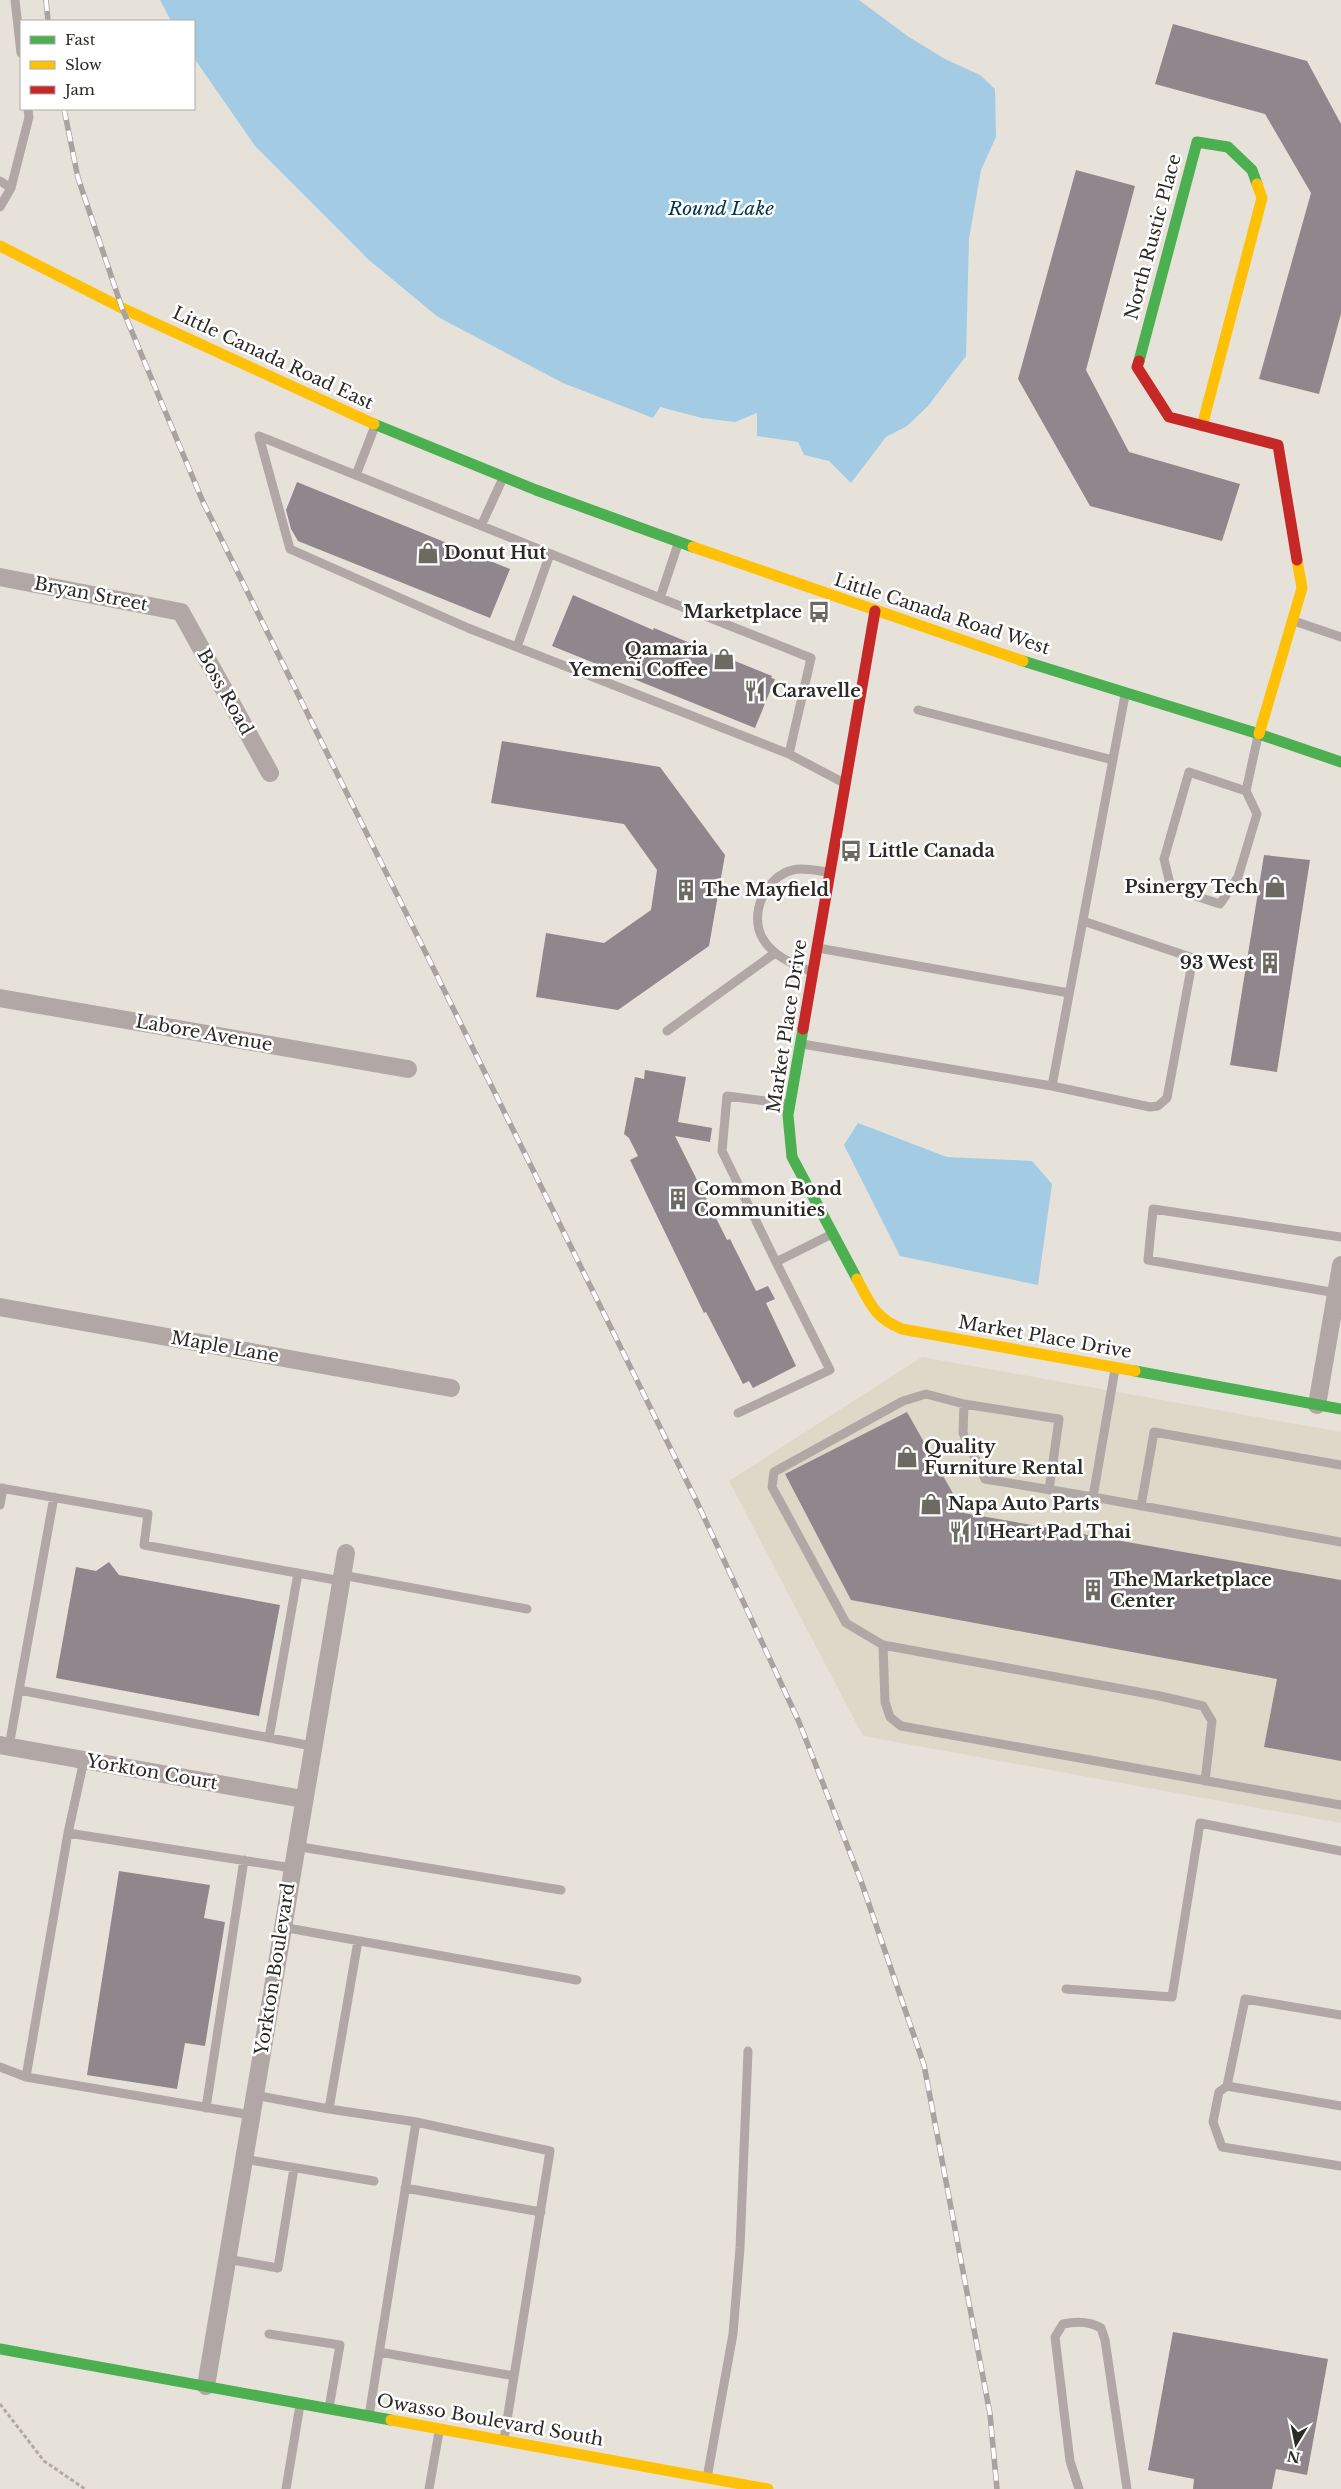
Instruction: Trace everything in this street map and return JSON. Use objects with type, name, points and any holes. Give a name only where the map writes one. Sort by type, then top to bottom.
[{"type":"street","name":"North Rustic Place","points":[[1202,426],[1262,198],[1252,170],[1228,147],[1197,142],[1137,367],[1170,418],[1202,426],[1278,445],[1302,588],[1259,734]]},
{"type":"street","name":"Little Canada Road East","points":[[0,246],[122,308],[375,424],[536,490]]},
{"type":"street","name":"Little Canada Road West","points":[[536,490],[991,651],[1259,734],[1341,762]]},
{"type":"street","name":"Bryan Street","points":[[0,577],[181,612]]},
{"type":"street","name":"Market Place Drive","points":[[875,611],[788,1116],[792,1157],[873,1310],[885,1322],[894,1327],[1341,1409]]},
{"type":"street","name":"Boss Road","points":[[181,612],[270,773]]},
{"type":"street","name":"Labore Avenue","points":[[0,998],[408,1069]]},
{"type":"street","points":[[1317,1405],[1341,1265]]},
{"type":"street","name":"Maple Lane","points":[[0,1307],[450,1388]]},
{"type":"street","name":"Yorkton Boulevard","points":[[206,2386],[295,1846],[346,1553]]},
{"type":"street","name":"Yorkton Court","points":[[5,1746],[303,1799]]},
{"type":"street","name":"Owasso Boulevard South","points":[[0,2349],[768,2489]]},
{"type":"lane","points":[[15,0],[20,44]]},
{"type":"lane","points":[[0,207],[11,188],[29,117],[28,110]]},
{"type":"lane","points":[[0,181],[11,188]]},
{"type":"lane","points":[[356,475],[375,424]]},
{"type":"lane","points":[[789,754],[811,658],[259,436],[290,549],[468,628],[789,754],[845,783]]},
{"type":"lane","points":[[481,526],[504,476]]},
{"type":"lane","points":[[660,598],[679,541]]},
{"type":"lane","points":[[517,647],[550,554]]},
{"type":"lane","points":[[1293,621],[1341,637]]},
{"type":"lane","points":[[1052,1086],[1126,692]]},
{"type":"lane","points":[[918,710],[1113,760]]},
{"type":"lane","points":[[1246,791],[1189,772],[1164,859],[1171,888],[1220,904],[1238,877],[1257,814],[1246,791],[1259,734]]},
{"type":"lane","points":[[813,972],[791,963],[776,953],[763,938],[757,912],[763,896],[779,875],[794,869],[830,872]]},
{"type":"lane","points":[[800,1044],[1052,1086],[1150,1107],[1158,1106],[1167,1098],[1193,958],[1083,921]]},
{"type":"lane","points":[[817,948],[1069,993]]},
{"type":"lane","points":[[668,1031],[776,953]]},
{"type":"lane","points":[[738,1413],[830,1370],[722,1151],[727,1096],[790,1104]]},
{"type":"lane","points":[[1336,1293],[1148,1260],[1153,1209],[1341,1237]]},
{"type":"lane","points":[[776,1262],[832,1234]]},
{"type":"lane","points":[[1093,1497],[1116,1368]]},
{"type":"lane","points":[[1048,1490],[1059,1420],[964,1404],[926,1394],[903,1401],[774,1472],[772,1488],[846,1623],[883,1645],[1196,1704],[1208,1712],[1212,1720],[1205,1780]]},
{"type":"lane","points":[[964,1404],[963,1433],[985,1478],[1341,1542]]},
{"type":"lane","points":[[1140,1506],[1154,1432],[1341,1465]]},
{"type":"lane","points":[[0,1504],[1,1488],[148,1514],[144,1545],[298,1573],[342,1578],[527,1609]]},
{"type":"lane","points":[[5,1746],[19,1690],[54,1497]]},
{"type":"lane","points":[[269,1738],[298,1573]]},
{"type":"lane","points":[[883,1645],[885,1702],[890,1718],[901,1726],[1341,1804]]},
{"type":"lane","points":[[19,1690],[312,1746]]},
{"type":"lane","points":[[26,2077],[68,1833],[84,1760]]},
{"type":"lane","points":[[1066,1989],[1172,1997],[1200,1823],[1341,1851]]},
{"type":"lane","points":[[68,1833],[292,1868]]},
{"type":"lane","points":[[295,1846],[561,1890]]},
{"type":"lane","points":[[206,2108],[244,1860]]},
{"type":"lane","points":[[282,1927],[577,1980]]},
{"type":"lane","points":[[330,2109],[358,1941]]},
{"type":"lane","points":[[1227,2086],[1245,1999],[1341,2016]]},
{"type":"lane","points":[[707,2478],[733,2334],[740,2248],[748,2051]]},
{"type":"lane","points":[[0,2067],[26,2077],[251,2115]]},
{"type":"lane","points":[[1341,2106],[1227,2086],[1218,2092],[1213,2122],[1222,2147],[1341,2166]]},
{"type":"lane","points":[[254,2095],[416,2122],[550,2151],[504,2440]]},
{"type":"lane","points":[[369,2416],[416,2122]]},
{"type":"lane","points":[[244,2159],[374,2181]]},
{"type":"lane","points":[[227,2259],[278,2268],[294,2168]]},
{"type":"lane","points":[[405,2188],[541,2212]]},
{"type":"lane","points":[[1079,2489],[1070,2461],[1055,2337],[1063,2324],[1072,2322],[1094,2324],[1101,2328],[1127,2489]]},
{"type":"lane","points":[[269,2334],[340,2345],[329,2409]]},
{"type":"lane","points":[[379,2352],[514,2376]]},
{"type":"lane","points":[[286,2489],[300,2403]]},
{"type":"lane","points":[[429,2489],[440,2429]]},
{"type":"path","points":[[0,2404],[44,2461],[85,2489]]},
{"type":"shaded area","points":[[922,1357],[1341,1432],[1341,1823],[863,1736],[729,1481]]},
{"type":"water","name":"Round Lake","points":[[160,0],[859,0],[909,37],[945,59],[980,75],[995,89],[996,137],[981,170],[969,239],[966,356],[928,406],[907,426],[886,437],[851,483],[829,461],[804,455],[798,442],[757,436],[757,413],[735,422],[702,418],[660,407],[653,418],[563,383],[438,317],[369,260],[255,146],[195,59],[195,20],[170,20]]},
{"type":"water","points":[[858,1123],[947,1157],[1032,1161],[1052,1184],[1038,1285],[900,1256],[844,1145]]},
{"type":"building","points":[[1173,24],[1307,61],[1341,124],[1341,314],[1319,394],[1259,379],[1311,193],[1265,114],[1155,84]]},
{"type":"building","points":[[1076,170],[1135,186],[1086,370],[1129,452],[1240,484],[1222,541],[1090,506],[1018,379]]},
{"type":"building","points":[[297,482],[447,543],[446,545],[474,557],[475,555],[510,569],[490,618],[298,541],[291,529],[286,510]]},
{"type":"building","points":[[573,595],[734,663],[735,661],[772,676],[771,678],[775,679],[755,728],[552,646]]},
{"type":"building","name":"The Mayfield","points":[[502,741],[660,767],[725,855],[709,946],[618,1010],[536,997],[546,933],[604,943],[651,910],[657,870],[624,824],[491,803]]},
{"type":"building","name":"93 West","points":[[1264,855],[1310,860],[1277,1072],[1230,1065]]},
{"type":"building","name":"Common Bond Communities","points":[[645,1070],[686,1077],[678,1122],[712,1128],[710,1142],[675,1136],[727,1240],[730,1239],[756,1291],[768,1286],[775,1299],[766,1303],[796,1366],[753,1388],[749,1381],[743,1384],[706,1312],[704,1313],[630,1160],[638,1156],[629,1138],[624,1134],[635,1077],[644,1079]]},
{"type":"building","name":"The Marketplace Center","points":[[907,1412],[964,1513],[1341,1580],[1341,1761],[1264,1747],[1277,1679],[851,1600],[785,1474]]},
{"type":"building","points":[[109,1562],[119,1575],[280,1605],[259,1716],[56,1678],[76,1567],[96,1571]]},
{"type":"building","points":[[119,1871],[210,1885],[204,1918],[225,1922],[205,2046],[185,2043],[177,2089],[87,2075]]},
{"type":"building","points":[[1173,2332],[1328,2359],[1307,2475],[1276,2469],[1272,2489],[1193,2489],[1194,2479],[1148,2470]]},
{"type":"railway","points":[[46,0],[48,20]]},
{"type":"railway","points":[[64,110],[78,178],[122,308],[203,502],[696,1500],[799,1722],[861,1881],[924,2065],[990,2414],[997,2489]]},
{"type":"traffic: fast","points":[[1139,361],[1197,142],[1228,147],[1252,170],[1257,184]]},
{"type":"traffic: fast","points":[[374,424],[536,490],[693,547]]},
{"type":"traffic: fast","points":[[1023,661],[1259,734],[1341,762]]},
{"type":"traffic: fast","points":[[803,1029],[788,1115],[792,1157],[857,1279]]},
{"type":"traffic: fast","points":[[1135,1371],[1341,1409]]},
{"type":"traffic: fast","points":[[0,2349],[391,2420]]},
{"type":"traffic: slow","points":[[1202,426],[1262,198],[1257,184]]},
{"type":"traffic: slow","points":[[0,246],[122,308],[374,424]]},
{"type":"traffic: slow","points":[[693,547],[1023,661]]},
{"type":"traffic: slow","points":[[1259,734],[1302,588],[1297,560]]},
{"type":"traffic: slow","points":[[857,1279],[879,1315],[902,1329],[1135,1371]]},
{"type":"traffic: slow","points":[[391,2420],[768,2489]]},
{"type":"traffic: jam","points":[[1139,361],[1137,367],[1169,417],[1278,445],[1297,560]]},
{"type":"traffic: jam","points":[[803,1029],[875,611]]},
{"type":"place","name":"Donut Hut","points":[[428,553]]},
{"type":"place","name":"Marketplace","points":[[819,612]]},
{"type":"place","name":"Qamaria Yemeni Coffee","points":[[724,659]]},
{"type":"place","name":"Caravelle","points":[[755,691]]},
{"type":"place","name":"Little Canada","points":[[851,851]]},
{"type":"place","name":"Psinergy Tech","points":[[1275,887]]},
{"type":"place","name":"The Mayfield","points":[[686,890]]},
{"type":"place","name":"93 West","points":[[1270,963]]},
{"type":"place","name":"Common Bond Communities","points":[[678,1199]]},
{"type":"place","name":"Quality Furniture Rental","points":[[907,1457]]},
{"type":"place","name":"Napa Auto Parts","points":[[931,1504]]},
{"type":"place","name":"I Heart Pad Thai","points":[[960,1532]]},
{"type":"place","name":"The Marketplace Center","points":[[1093,1590]]}]
